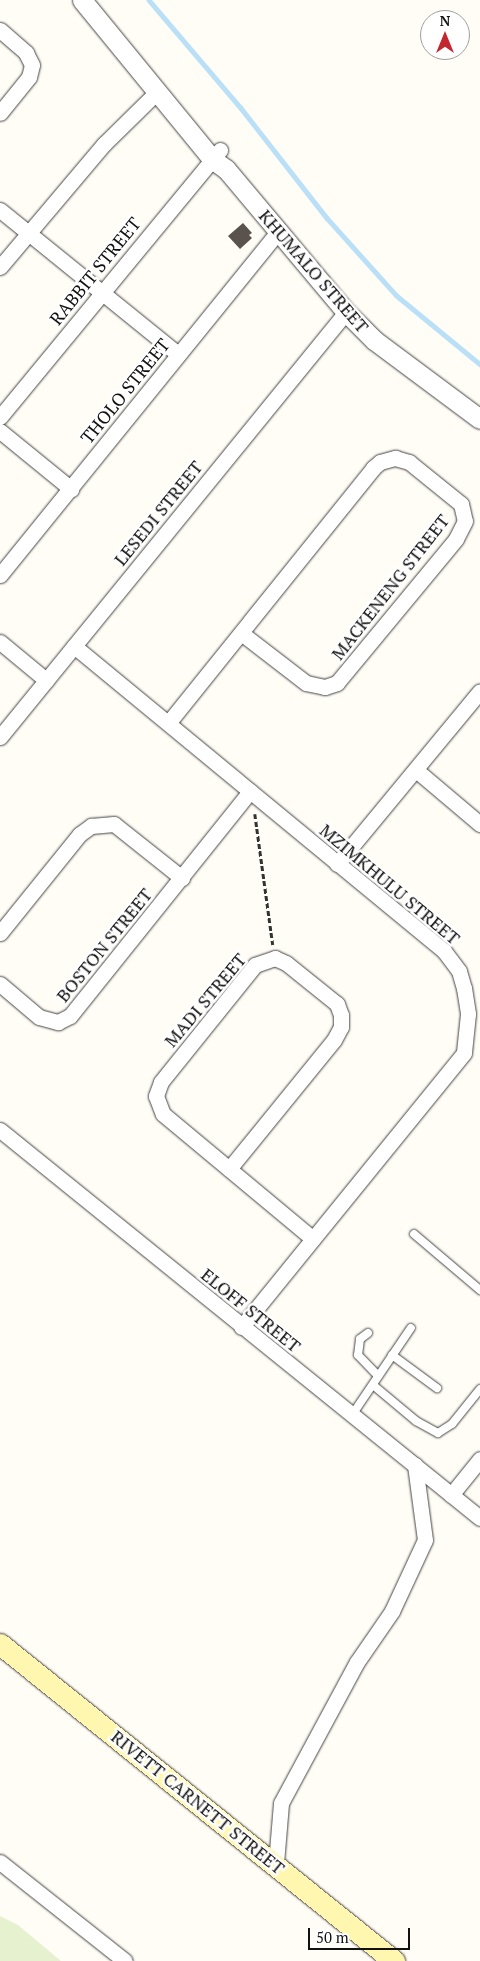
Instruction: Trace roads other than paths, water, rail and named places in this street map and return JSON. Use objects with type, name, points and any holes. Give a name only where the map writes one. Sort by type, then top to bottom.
[{"type":"main road","name":"RIVETT CARNETT STREET","points":[[0,1644],[276,1863],[394,1961]]},
{"type":"street","name":"KHUMALO STREET","points":[[82,0],[157,92],[220,159]]},
{"type":"street","name":"KHUMALO STREET","points":[[98,0],[220,159],[346,312],[374,340],[480,419]]},
{"type":"street","points":[[0,30],[26,53],[32,65],[29,77],[0,113]]},
{"type":"street","points":[[0,268],[28,232],[104,144],[157,92]]},
{"type":"street","name":"RABBIT STREET","points":[[0,418],[103,292],[220,159]]},
{"type":"street","points":[[0,210],[178,354]]},
{"type":"street","name":"THOLO STREET","points":[[0,575],[279,231]]},
{"type":"street","name":"LESEDI STREET","points":[[0,737],[346,312]]},
{"type":"street","points":[[0,431],[71,488]]},
{"type":"street","name":"MACKENENG STREET","points":[[169,722],[241,633],[380,462],[394,458],[409,462],[461,504],[465,521],[456,539],[337,682],[325,687],[306,683],[241,633]]},
{"type":"street","points":[[0,642],[46,680]]},
{"type":"street","name":"MZIMKHULU STREET","points":[[74,646],[169,722],[452,960],[464,988],[468,1032],[464,1053],[241,1327]]},
{"type":"street","points":[[337,864],[480,691]]},
{"type":"street","points":[[416,770],[480,824]]},
{"type":"street","name":"BOSTON STREET","points":[[0,984],[40,1017],[48,1021],[64,1020],[75,1011],[250,791]]},
{"type":"street","points":[[0,933],[80,834],[91,826],[114,824],[182,878]]},
{"type":"street","name":"MADI STREET","points":[[229,1169],[334,1040],[341,1027],[337,1004],[286,963],[275,958],[255,965],[161,1082],[156,1096],[163,1114],[229,1169],[313,1239]]},
{"type":"street","name":"ELOFF STREET","points":[[0,1130],[241,1327],[480,1518]]},
{"type":"street","points":[[451,1495],[480,1459]]},
{"type":"street","points":[[276,1863],[281,1803],[357,1662],[392,1610],[425,1540],[415,1465]]},
{"type":"street","points":[[0,1862],[125,1961]]},
{"type":"lane","points":[[414,1234],[480,1290]]},
{"type":"lane","points":[[352,1415],[411,1328]]},
{"type":"lane","points":[[368,1333],[360,1339],[358,1355],[378,1376]]},
{"type":"lane","points":[[392,1355],[437,1388]]},
{"type":"lane","points":[[372,1385],[420,1424],[438,1433],[452,1424],[480,1388]]},
{"type":"waterway","points":[[149,0],[241,108],[327,218],[396,295],[480,364]]}]
